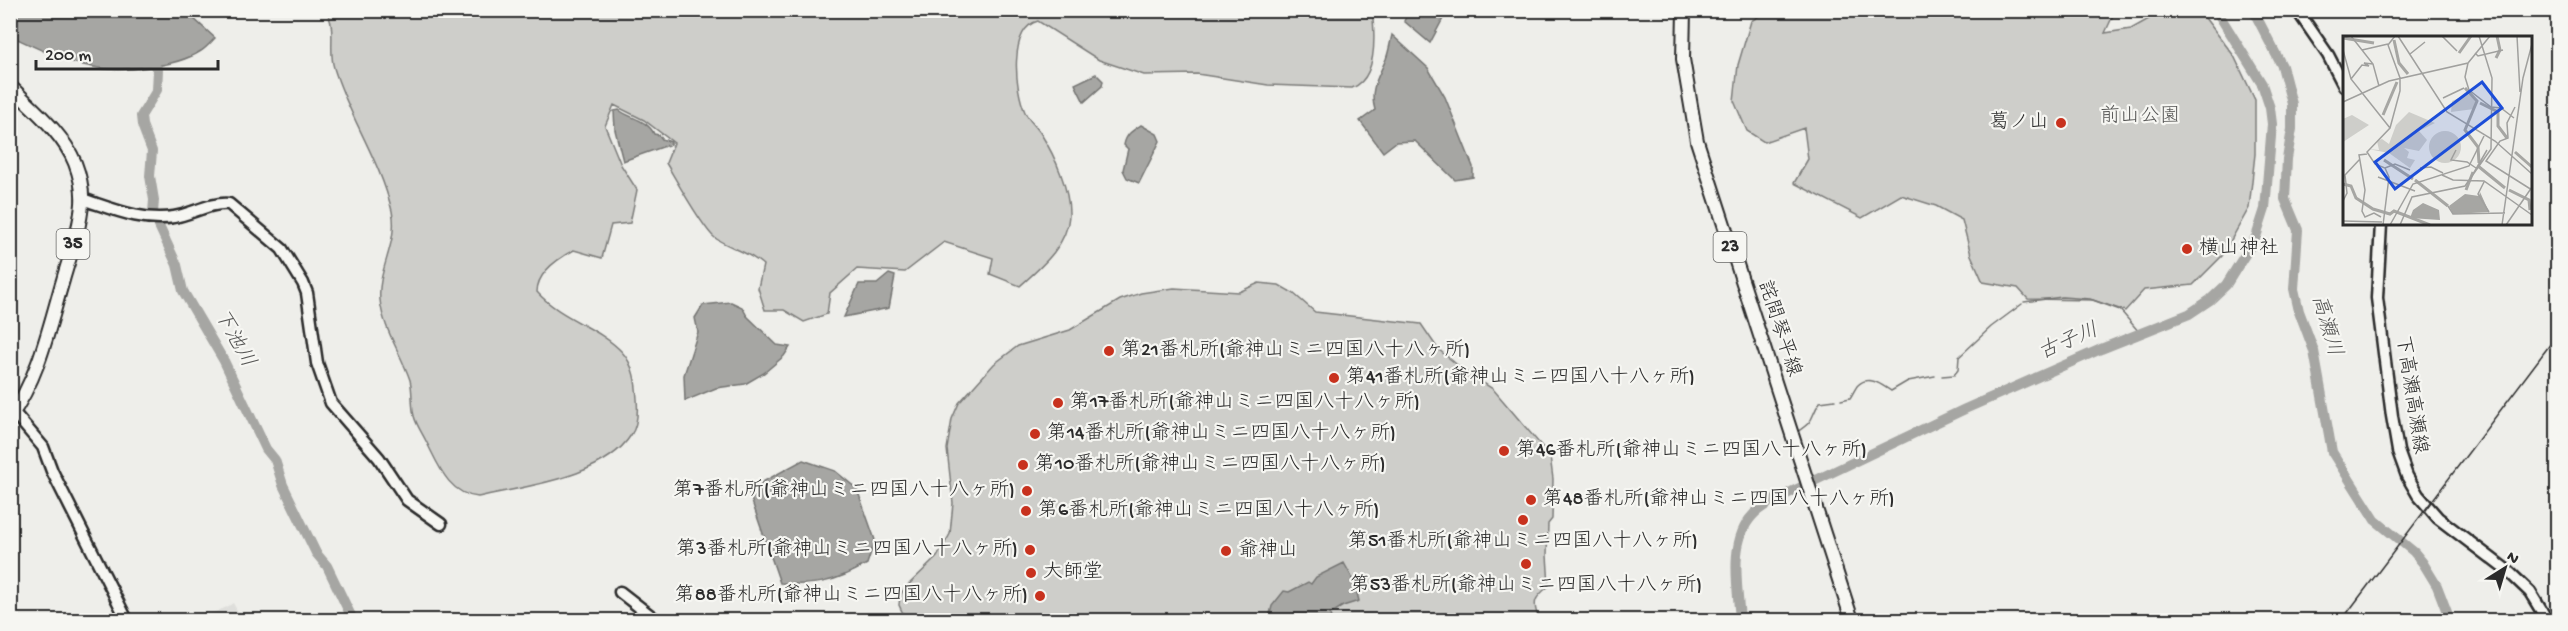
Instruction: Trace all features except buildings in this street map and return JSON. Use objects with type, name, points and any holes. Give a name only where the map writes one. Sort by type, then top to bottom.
[{"type":"main road","name":"詫間琴平線","points":[[1684,10],[1683,59],[1697,141],[1852,621]]},
{"type":"main road","name":"35","points":[[10,86],[60,137],[70,152],[79,174],[82,199],[75,239],[37,365],[28,387],[12,412]]},
{"type":"street","points":[[2297,10],[2328,55],[2343,84]]},
{"type":"street","points":[[82,199],[151,219],[178,216],[220,203],[229,204],[282,249],[308,293],[317,363],[331,403],[379,458],[406,500],[441,524]]},
{"type":"street","name":"下高瀬高瀬線","points":[[2380,225],[2378,276],[2380,319],[2398,451],[2407,476],[2418,495],[2438,518],[2509,572],[2530,592],[2547,621]]},
{"type":"street","points":[[12,412],[43,447],[52,471],[127,621]]},
{"type":"street","points":[[620,592],[656,621]]},
{"type":"shaded area","points":[[190,10],[191,16],[215,38],[203,50],[190,57],[163,65],[133,69],[105,69],[82,65],[11,36],[11,11]]},
{"type":"shaded area","points":[[1409,11],[1447,11],[1430,43],[1404,21]]},
{"type":"shaded area","points":[[1392,35],[1428,68],[1445,97],[1473,167],[1473,177],[1455,180],[1415,141],[1396,142],[1383,152],[1360,121],[1375,110],[1374,90]]},
{"type":"shaded area","points":[[1096,74],[1103,81],[1102,86],[1084,102],[1075,84]]},
{"type":"shaded area","points":[[619,110],[643,122],[654,134],[671,144],[623,161],[615,130],[614,111]]},
{"type":"shaded area","points":[[1141,125],[1157,134],[1160,141],[1139,183],[1127,178],[1123,170],[1128,149],[1124,145],[1126,138]]},
{"type":"shaded area","points":[[889,274],[895,276],[889,308],[844,317],[859,284],[877,284]]},
{"type":"shaded area","points":[[731,302],[742,307],[747,316],[777,345],[790,347],[784,356],[764,373],[745,384],[716,388],[685,401],[684,375],[698,332],[695,318],[703,305]]},
{"type":"shaded area","points":[[803,460],[835,471],[857,489],[875,540],[867,564],[846,575],[815,583],[780,583],[748,490]]},
{"type":"shaded area","points":[[1344,563],[1354,581],[1359,601],[1343,606],[1330,614],[1331,619],[1272,620],[1269,618],[1272,606],[1284,591],[1289,592],[1308,582],[1311,584],[1316,577]]},
{"type":"shaded area","points":[[233,603],[242,620],[196,620],[227,607]]},
{"type":"green space","points":[[1372,10],[1374,43],[1371,65],[1367,75],[1352,88],[1268,85],[1197,74],[1144,75],[1099,60],[1038,21],[1028,26],[1022,36],[1016,61],[1021,102],[1028,118],[1041,134],[1051,152],[1061,174],[1069,206],[1067,227],[1052,255],[1020,286],[990,274],[993,258],[944,242],[905,272],[857,269],[830,293],[827,314],[804,322],[784,310],[765,310],[758,288],[763,265],[751,256],[715,238],[704,225],[666,163],[674,143],[644,120],[614,105],[605,126],[621,165],[637,190],[630,223],[611,225],[602,258],[574,250],[562,257],[545,272],[537,292],[558,310],[613,343],[626,357],[634,374],[636,387],[635,427],[619,450],[583,471],[540,484],[478,497],[459,490],[445,476],[415,419],[410,380],[388,331],[380,300],[382,278],[393,234],[392,211],[380,174],[334,68],[332,31],[326,11]]},
{"type":"green space","name":"前山公園","points":[[1767,11],[2115,11],[2105,33],[2131,29],[2163,11],[2202,14],[2234,56],[2255,100],[2255,154],[2249,208],[2222,256],[2193,285],[2144,290],[2125,311],[2093,300],[2028,299],[2018,288],[1983,282],[1971,255],[1962,220],[1936,206],[1901,195],[1862,218],[1794,183],[1808,159],[1804,128],[1764,142],[1747,131],[1734,101],[1738,65],[1751,21]]},
{"type":"green space","name":"爺神山","points":[[1259,283],[1279,285],[1293,293],[1315,312],[1421,324],[1438,349],[1466,372],[1493,389],[1550,456],[1553,479],[1552,519],[1548,524],[1549,586],[1537,597],[1535,604],[1539,620],[906,620],[899,605],[900,596],[904,589],[937,557],[950,534],[953,503],[947,449],[952,419],[959,403],[994,364],[1018,346],[1070,330],[1120,300],[1141,293],[1174,288],[1239,292]]},
{"type":"waterway","name":"古子川","points":[[1740,620],[1737,551],[1745,526],[1762,507],[1965,409],[2101,349],[2189,314],[2210,300],[2226,285],[2256,237],[2265,209],[2272,124],[2270,108],[2262,84],[2216,10]]},
{"type":"waterway","name":"高瀬川","points":[[2253,10],[2282,66],[2292,104],[2292,129],[2287,159],[2285,199],[2298,230],[2294,289],[2299,311],[2314,351],[2332,452],[2375,520],[2414,552],[2423,563],[2437,586],[2450,620]]},
{"type":"waterway","name":"下池川","points":[[154,65],[158,70],[157,90],[141,116],[152,151],[150,176],[154,200],[153,213],[177,265],[183,291],[224,361],[266,449],[275,460],[283,485],[316,553],[327,566],[353,620]]},
{"type":"waterway","points":[[2024,302],[2062,297],[2090,299],[2120,310],[2140,333]]},
{"type":"waterway","points":[[1942,376],[1954,375],[1958,370],[1959,357],[1991,327],[2022,304]]},
{"type":"waterway","points":[[1841,400],[1850,398],[1862,382],[1876,382],[1891,391],[1908,381],[1935,376]]},
{"type":"waterway","points":[[1797,432],[1810,421],[1820,402],[1835,400]]},
{"type":"railway","points":[[2342,620],[2558,334]]},
{"type":"place","name":"葛ノ山","points":[[2061,123]]},
{"type":"place","name":"横山神社","points":[[2187,249]]},
{"type":"place","name":"第21番札所(爺神山ミニ四国八十八ヶ所)","points":[[1109,351]]},
{"type":"place","name":"第41番札所(爺神山ミニ四国八十八ヶ所)","points":[[1334,378]]},
{"type":"place","name":"第17番札所(爺神山ミニ四国八十八ヶ所)","points":[[1058,403]]},
{"type":"place","name":"第14番札所(爺神山ミニ四国八十八ヶ所)","points":[[1035,434]]},
{"type":"place","name":"第46番札所(爺神山ミニ四国八十八ヶ所)","points":[[1504,451]]},
{"type":"place","name":"第10番札所(爺神山ミニ四国八十八ヶ所)","points":[[1023,465]]},
{"type":"place","name":"第7番札所(爺神山ミニ四国八十八ヶ所)","points":[[1027,491]]},
{"type":"place","name":"第48番札所(爺神山ミニ四国八十八ヶ所)","points":[[1531,500]]},
{"type":"place","name":"第6番札所(爺神山ミニ四国八十八ヶ所)","points":[[1026,511]]},
{"type":"place","name":"第51番札所(爺神山ミニ四国八十八ヶ所)","points":[[1523,520]]},
{"type":"place","name":"第3番札所(爺神山ミニ四国八十八ヶ所)","points":[[1030,550]]},
{"type":"place","name":"爺神山","points":[[1226,551]]},
{"type":"place","name":"第53番札所(爺神山ミニ四国八十八ヶ所)","points":[[1526,564]]},
{"type":"place","name":"大師堂","points":[[1031,573]]},
{"type":"place","name":"第88番札所(爺神山ミニ四国八十八ヶ所)","points":[[1040,596]]}]
